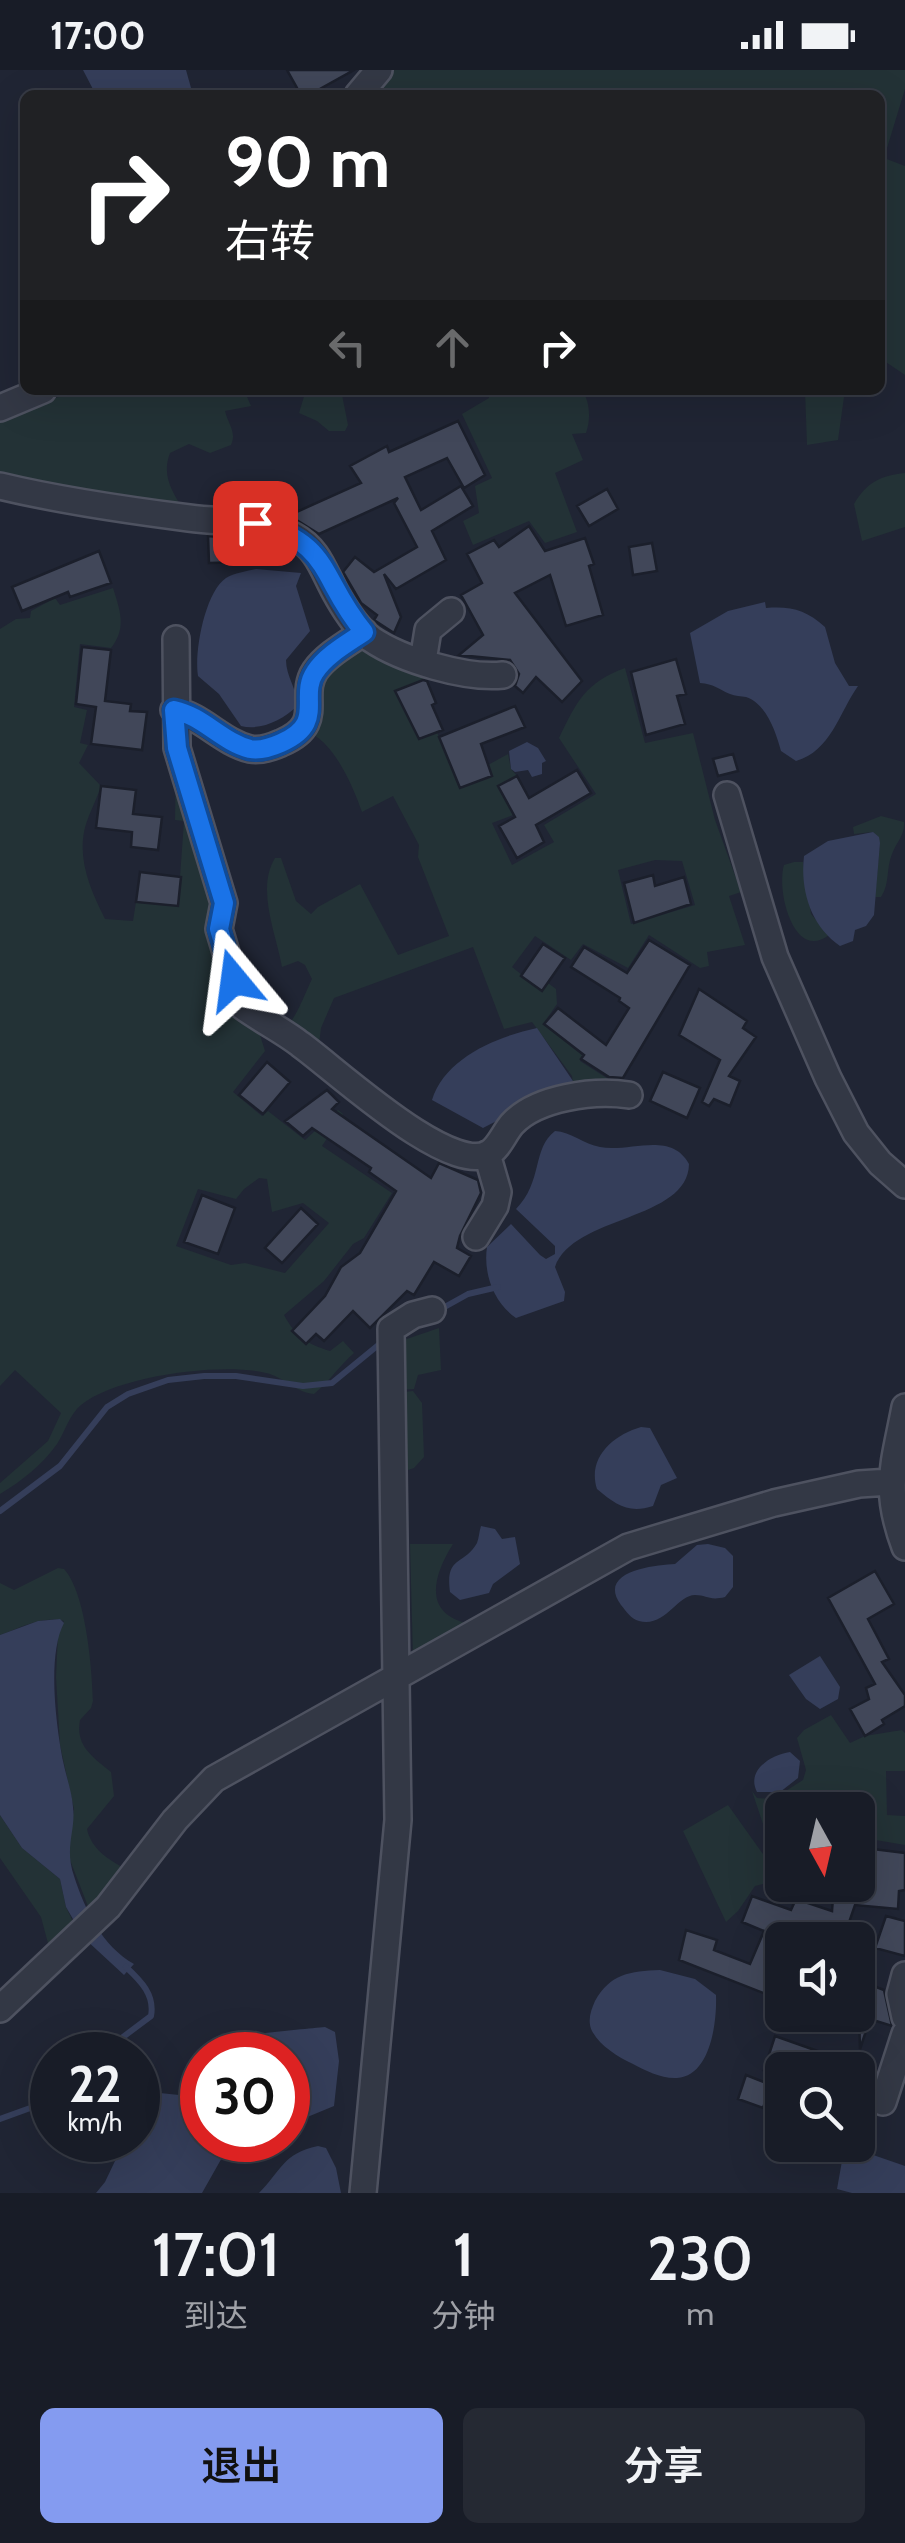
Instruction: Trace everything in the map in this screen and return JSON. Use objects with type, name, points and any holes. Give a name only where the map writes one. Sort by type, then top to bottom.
[{"type":"street","points":[[362,90],[379,70]]},
{"type":"street","points":[[0,408],[31,395]]},
{"type":"street","points":[[0,486],[67,501],[194,519],[255,523],[280,530],[300,539],[318,556],[339,600],[364,632],[386,647],[472,674],[503,675]]},
{"type":"street","points":[[423,661],[428,630],[451,611]]},
{"type":"street","points":[[174,710],[195,716],[252,749],[277,745],[290,739],[306,723],[312,706],[313,674],[364,632]]},
{"type":"street","points":[[176,639],[177,748],[224,903],[219,929],[242,1006],[290,1036],[425,1139],[459,1156],[487,1154],[514,1122],[536,1108],[575,1097],[629,1095]]},
{"type":"street","points":[[727,796],[775,957],[828,1078],[856,1133],[880,1164],[905,1184]]},
{"type":"street","points":[[476,1237],[495,1206],[498,1192],[487,1154]]},
{"type":"street","points":[[363,2193],[397,1856],[391,1328],[413,1315],[432,1310]]},
{"type":"street","points":[[905,1407],[890,1482],[894,1518],[905,1547]]},
{"type":"street","points":[[0,2009],[108,1907],[175,1820],[214,1779],[628,1548],[774,1504],[859,1484],[890,1482]]},
{"type":"street","points":[[905,1975],[900,1994],[905,2017]]},
{"type":"street","points":[[882,2102],[905,2034]]},
{"type":"shaded area","points":[[388,70],[905,70],[905,89],[885,155],[885,90],[373,90]]},
{"type":"shaded area","points":[[885,158],[905,166],[905,375],[885,361]]},
{"type":"shaded area","points":[[63,395],[246,395],[251,406],[225,411],[233,432],[231,445],[210,453],[189,444],[170,453],[168,477],[185,512],[0,482],[0,420]]},
{"type":"shaded area","points":[[304,395],[342,395],[348,425],[345,431],[329,431],[299,413]]},
{"type":"shaded area","points":[[489,395],[584,395],[588,428],[586,433],[572,434],[583,460],[555,473],[577,532],[545,543],[529,521],[473,545],[463,521],[479,513],[475,486],[492,478],[462,414]]},
{"type":"shaded area","points":[[805,395],[844,395],[838,440],[807,445]]},
{"type":"shaded area","points":[[905,473],[905,527],[862,541],[854,504],[875,481]]},
{"type":"shaded area","points":[[113,588],[120,611],[121,626],[111,648],[80,644],[74,707],[87,710],[80,743],[88,745],[79,763],[101,786],[86,824],[83,849],[90,884],[105,919],[133,921],[136,902],[178,905],[184,821],[175,820],[176,766],[265,1051],[233,1092],[262,1116],[268,1111],[305,1140],[338,1110],[343,1114],[322,1146],[392,1193],[364,1238],[353,1244],[324,1281],[284,1315],[309,1342],[330,1351],[343,1341],[354,1353],[314,1394],[272,1375],[223,1369],[170,1374],[118,1386],[81,1405],[45,1459],[0,1494],[0,1483],[48,1441],[61,1413],[15,1370],[0,1386],[0,629],[16,619],[30,618],[31,611],[55,598],[60,605]],"holes":[[[259,1178],[267,1179],[272,1212],[303,1203],[329,1223],[285,1273],[245,1263],[231,1265],[176,1246],[198,1189],[236,1199]]]},
{"type":"shaded area","points":[[363,638],[425,668],[426,678],[395,691],[419,738],[437,732],[459,788],[492,776],[488,765],[508,754],[517,776],[499,786],[513,815],[492,823],[512,865],[554,842],[544,825],[596,794],[559,738],[591,687],[625,668],[645,743],[693,733],[715,820],[741,892],[729,896],[745,945],[707,952],[709,966],[700,968],[649,935],[628,968],[583,944],[571,960],[535,936],[512,967],[542,991],[548,983],[556,989],[557,1004],[543,1024],[582,1055],[580,1061],[613,1082],[574,1090],[572,1076],[532,1022],[504,1029],[473,947],[334,998],[321,1028],[318,1052],[286,1027],[312,979],[305,965],[298,961],[282,967],[267,897],[275,858],[281,858],[296,901],[311,914],[360,884],[398,955],[449,936],[418,857],[419,845],[393,796],[362,812],[332,752],[304,731],[315,688]],"holes":[[[655,860],[682,861],[695,905],[631,924],[618,870]]]},
{"type":"shaded area","points":[[881,816],[904,822],[904,827],[890,859],[884,892],[875,897],[880,843],[872,832],[854,834],[853,827]]},
{"type":"shaded area","points":[[803,862],[811,914],[829,935],[817,941],[797,932],[785,906],[784,865]]},
{"type":"shaded area","points":[[439,1328],[441,1370],[418,1375],[414,1389],[398,1390],[398,1342]]},
{"type":"shaded area","points":[[413,1391],[422,1403],[424,1457],[405,1471],[404,1392]]},
{"type":"shaded area","points":[[410,1544],[453,1544],[440,1569],[438,1603],[444,1612],[470,1624],[413,1659]]},
{"type":"shaded area","points":[[58,1568],[64,1569],[78,1595],[89,1651],[93,1701],[80,1720],[80,1737],[87,1750],[111,1772],[114,1796],[87,1829],[97,1848],[126,1869],[91,1914],[70,1860],[74,1809],[60,1745],[56,1677],[58,1634],[64,1621],[40,1621],[0,1635],[0,1583],[14,1590]]},
{"type":"shaded area","points":[[831,1715],[850,1743],[865,1736],[902,1730],[905,1733],[905,1771],[886,1771],[887,1815],[905,1816],[905,1845],[875,1840],[875,1792],[784,1792],[803,1780],[806,1770],[797,1738]]},
{"type":"shaded area","points":[[752,1791],[757,1798],[765,1798],[765,1828]]},
{"type":"shaded area","points":[[728,1805],[765,1857],[765,1883],[755,1886],[726,1922],[683,1831]]},
{"type":"shaded area","points":[[0,1815],[22,1848],[60,1879],[75,1926],[49,1947],[41,1917],[0,1858]]},
{"type":"water","points":[[83,70],[186,70],[192,90],[93,90]]},
{"type":"water","points":[[256,569],[301,573],[296,586],[310,631],[286,660],[297,706],[271,723],[248,727],[241,726],[219,694],[198,676],[198,653],[207,609],[219,585],[229,576]]},
{"type":"water","points":[[765,602],[766,608],[798,610],[825,627],[835,663],[849,686],[858,686],[826,740],[796,761],[781,751],[770,720],[760,706],[746,697],[700,683],[690,633],[728,611]]},
{"type":"water","points":[[527,742],[538,748],[546,761],[542,763],[542,774],[532,777],[528,770],[511,769],[509,751]]},
{"type":"water","points":[[873,832],[880,843],[874,915],[866,926],[855,930],[853,941],[840,946],[822,928],[810,907],[804,882],[804,856],[828,841]]},
{"type":"water","points":[[537,1028],[573,1081],[483,1128],[432,1100],[448,1072],[460,1061],[505,1037]]},
{"type":"water","points":[[555,1131],[600,1147],[661,1145],[681,1154],[689,1164],[684,1183],[670,1197],[583,1237],[566,1250],[555,1267],[565,1292],[564,1301],[516,1318],[492,1287],[487,1247],[511,1224],[540,1255],[546,1259],[555,1254],[555,1246],[516,1209],[530,1188],[543,1147]]},
{"type":"water","points":[[641,1427],[650,1428],[677,1478],[661,1485],[653,1506],[630,1508],[617,1504],[597,1489],[596,1467],[612,1442]]},
{"type":"water","points":[[481,1526],[495,1529],[502,1539],[515,1537],[520,1564],[493,1584],[489,1593],[460,1600],[450,1592],[450,1572],[477,1543]]},
{"type":"water","points":[[697,1545],[725,1548],[733,1556],[733,1587],[725,1597],[688,1596],[663,1616],[648,1622],[634,1618],[621,1605],[615,1594],[622,1577],[643,1568],[675,1564]]},
{"type":"water","points":[[60,1619],[64,1623],[56,1653],[54,1690],[60,1746],[73,1807],[71,1866],[96,1926],[134,1964],[124,1975],[84,1938],[66,1907],[60,1879],[22,1848],[0,1815],[0,1635],[38,1621]]},
{"type":"water","points":[[820,1656],[840,1687],[838,1699],[820,1709],[806,1699],[789,1675]]},
{"type":"water","points":[[790,1752],[800,1761],[798,1778],[780,1792],[757,1792],[757,1771],[775,1757]]},
{"type":"water","points":[[660,1970],[695,1979],[716,1995],[713,2032],[705,2058],[698,2068],[677,2078],[654,2074],[616,2054],[595,2036],[590,2023],[595,2001],[607,1985],[630,1973]]},
{"type":"water","points":[[325,2027],[335,2032],[339,2061],[334,2106],[310,2116],[310,2032],[274,2032]]},
{"type":"water","points":[[160,2093],[180,2095],[180,2162],[220,2162],[202,2193],[96,2193],[115,2162],[160,2162]]},
{"type":"water","points":[[310,2148],[326,2148],[336,2168],[341,2193],[259,2193],[286,2162],[310,2162]]},
{"type":"water","points":[[875,2156],[905,2166],[905,2193],[852,2193],[837,2189],[842,2162],[875,2162]]},
{"type":"building","points":[[287,70],[354,70],[318,90],[298,90]]},
{"type":"building","points":[[458,421],[485,475],[464,488],[447,458],[405,477],[421,510],[461,486],[473,506],[432,531],[446,560],[396,589],[384,574],[401,617],[394,633],[374,620],[377,615],[361,603],[343,572],[355,557],[374,572],[417,547],[394,503],[398,498],[319,534],[292,514],[361,483],[350,466],[387,446],[389,452]]},
{"type":"building","points":[[607,489],[618,509],[589,526],[577,506]]},
{"type":"building","points":[[529,526],[545,551],[585,538],[594,564],[589,566],[603,615],[566,626],[550,575],[515,593],[582,681],[562,702],[536,677],[523,693],[515,686],[519,674],[510,660],[459,655],[483,635],[461,595],[482,583],[467,554],[494,540],[499,547]]},
{"type":"building","points":[[208,536],[250,540],[251,562],[209,563]]},
{"type":"building","points":[[652,543],[657,571],[633,575],[629,547]]},
{"type":"building","points":[[99,551],[111,583],[70,597],[68,592],[22,611],[12,587]]},
{"type":"building","points":[[82,647],[111,650],[105,701],[131,704],[130,711],[147,712],[142,750],[91,744],[96,707],[76,704]]},
{"type":"building","points":[[676,659],[686,694],[677,696],[685,724],[646,735],[631,672]]},
{"type":"building","points":[[423,680],[436,703],[432,705],[443,730],[419,739],[395,691]]},
{"type":"building","points":[[515,706],[525,727],[481,744],[492,776],[460,788],[439,737]]},
{"type":"building","points":[[733,754],[738,771],[718,776],[713,759]]},
{"type":"building","points":[[577,770],[591,793],[536,825],[544,842],[517,858],[499,826],[515,817],[498,786],[517,776],[529,798]]},
{"type":"building","points":[[101,786],[136,790],[133,814],[162,817],[158,850],[131,847],[132,832],[96,828]]},
{"type":"building","points":[[140,872],[181,877],[178,906],[136,902]]},
{"type":"building","points":[[653,875],[655,886],[684,877],[691,904],[634,923],[624,883]]},
{"type":"building","points":[[649,940],[690,965],[623,1078],[609,1077],[581,1059],[584,1055],[544,1024],[558,1008],[606,1045],[629,1008],[571,967],[584,947],[627,973]]},
{"type":"building","points":[[543,944],[565,958],[542,991],[521,976]]},
{"type":"building","points":[[699,989],[747,1021],[743,1028],[756,1037],[729,1076],[740,1081],[730,1106],[714,1099],[709,1106],[702,1102],[720,1060],[679,1035]]},
{"type":"building","points":[[267,1062],[290,1082],[263,1114],[239,1095]]},
{"type":"building","points":[[663,1072],[700,1088],[687,1118],[650,1101]]},
{"type":"building","points":[[327,1090],[339,1102],[332,1109],[431,1178],[439,1163],[478,1180],[481,1193],[460,1236],[457,1248],[471,1256],[459,1276],[434,1262],[414,1295],[407,1291],[370,1328],[353,1311],[324,1341],[316,1334],[306,1344],[292,1331],[325,1296],[341,1267],[360,1253],[396,1191],[369,1172],[371,1168],[312,1128],[303,1136],[285,1121]]},
{"type":"building","points":[[202,1195],[235,1208],[218,1254],[184,1242]]},
{"type":"building","points":[[301,1208],[318,1224],[282,1263],[265,1248]]},
{"type":"building","points":[[875,1571],[894,1604],[868,1619],[889,1659],[882,1662],[905,1695],[905,1706],[865,1736],[850,1709],[869,1699],[866,1688],[875,1684],[828,1598]]},
{"type":"building","points":[[875,1849],[905,1853],[905,1890],[899,1891],[898,1909],[855,1905],[849,1922],[765,1922],[765,1994],[679,1960],[686,1930],[717,1940],[714,1950],[750,1964],[764,1931],[742,1922],[752,1896],[791,1910],[795,1902],[805,1902],[832,1911],[833,1902],[875,1902]]},
{"type":"building","points":[[886,1916],[905,1921],[905,1956],[875,1948]]},
{"type":"building","points":[[875,1987],[884,1990],[892,2026],[875,2021]]},
{"type":"building","points":[[775,2036],[820,2052],[770,2052]]},
{"type":"building","points":[[746,2075],[765,2083],[763,2108],[738,2099]]},
{"type":"waterway","points":[[441,1309],[468,1294],[498,1287]]},
{"type":"waterway","points":[[0,1511],[60,1466],[107,1407],[128,1394],[168,1380],[204,1376],[236,1376],[303,1386],[332,1383],[382,1342]]},
{"type":"waterway","points":[[126,1967],[142,1983],[152,2008],[151,2016],[130,2032]]},
{"type":"waterway","points":[[0,2119],[30,2108]]},
{"type":"route","points":[[234,980],[219,929],[224,903],[177,748],[174,710],[195,716],[252,749],[277,745],[290,739],[306,723],[312,706],[313,674],[364,632],[334,592],[318,556],[300,539],[255,523]]}]
